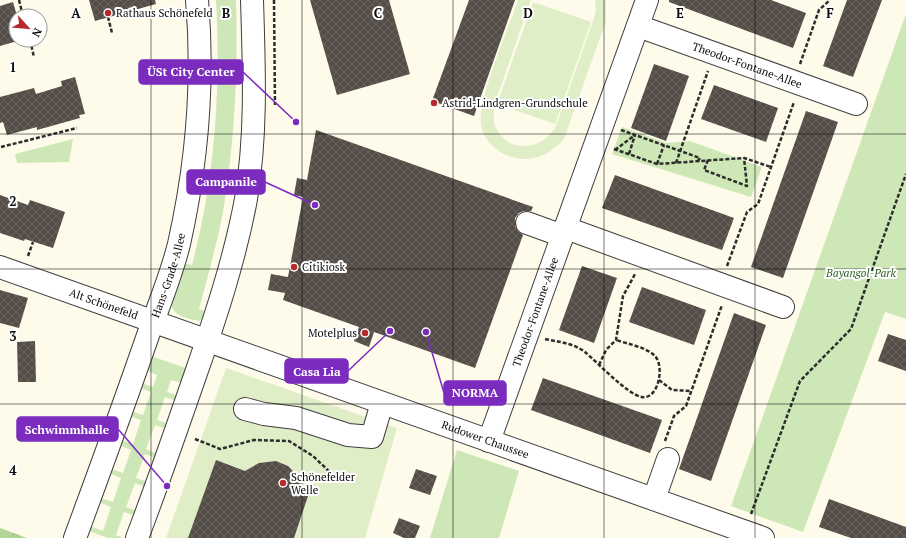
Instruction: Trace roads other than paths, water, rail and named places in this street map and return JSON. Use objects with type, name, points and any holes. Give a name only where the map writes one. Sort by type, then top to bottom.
[{"type":"street","name":"Hans-Grade-Allee","points":[[75,538],[153,321],[178,244],[192,173],[199,97],[200,54],[197,0]]},
{"type":"street","points":[[137,538],[208,341],[227,276],[246,199],[254,130],[255,93],[252,0]]},
{"type":"street","name":"Theodor-Fontane-Allee","points":[[490,441],[647,0]]},
{"type":"street","name":"Theodor-Fontane-Allee","points":[[638,26],[856,104]]},
{"type":"street","points":[[527,223],[565,232],[642,257],[783,307]]},
{"type":"street","name":"Alt Schönefeld","points":[[0,268],[208,341]]},
{"type":"street","name":"Rudower Chaussee","points":[[208,341],[762,538]]},
{"type":"street","points":[[244,409],[264,414],[296,418],[348,434],[372,437],[382,403]]},
{"type":"street","points":[[654,499],[666,451]]},
{"type":"place","name":"Rathaus Schönefeld","points":[[108,13]]},
{"type":"place","name":"Astrid-Lindgren-Grundschule","points":[[434,103]]},
{"type":"place","name":"ÜSt City Center","points":[[296,122]]},
{"type":"place","name":"Campanile","points":[[315,205]]},
{"type":"place","name":"Citikiosk","points":[[294,267]]},
{"type":"place","name":"Casa Lia","points":[[390,331]]},
{"type":"place","name":"NORMA","points":[[426,332]]},
{"type":"place","name":"Motelplus","points":[[365,333]]},
{"type":"place","name":"Schönefelder Welle","points":[[283,483]]},
{"type":"place","name":"Schwimmhalle","points":[[167,486]]},
{"type":"park label","name":"Bayangol-Park","points":[[861,273]]}]
